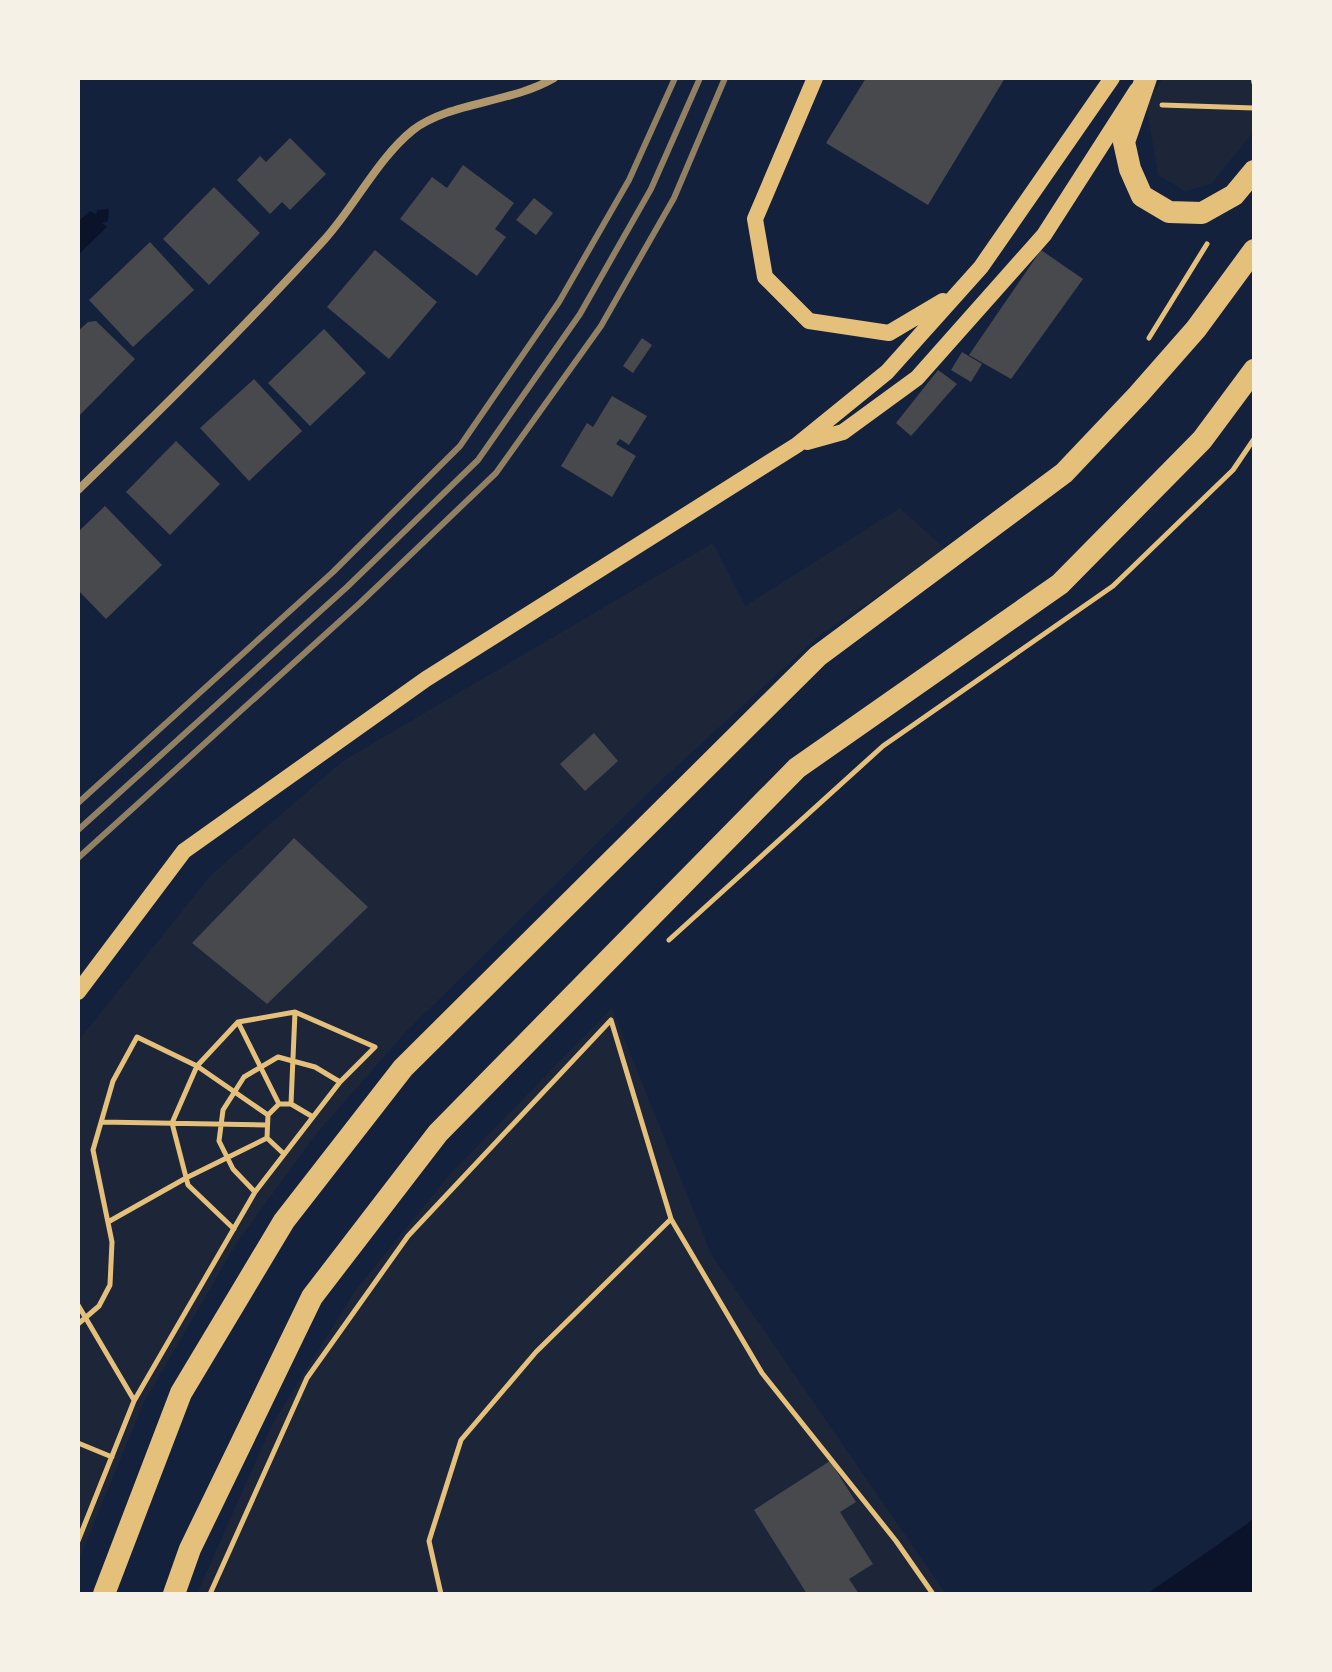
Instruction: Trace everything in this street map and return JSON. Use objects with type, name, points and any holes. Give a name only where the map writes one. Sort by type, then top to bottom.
[{"type":"highway","points":[[1146,78],[1124,142],[1130,169],[1142,196],[1169,212],[1202,213],[1234,195],[1254,171]]},
{"type":"highway","points":[[104,1594],[181,1393],[284,1221],[403,1068],[818,656],[1064,473],[1196,329],[1254,250]]},
{"type":"highway","points":[[174,1594],[190,1549],[312,1297],[438,1133],[797,768],[1060,584],[1202,440],[1254,370]]},
{"type":"main road","points":[[815,78],[755,219],[765,277],[809,321],[889,333],[958,292]]},
{"type":"main road","points":[[78,992],[184,851],[426,679],[797,445],[887,372],[981,267],[1112,78]]},
{"type":"main road","points":[[797,445],[843,432],[917,378],[1044,235],[1146,78]]},
{"type":"street","points":[[78,490],[178,393],[328,237],[412,131],[438,116],[503,98],[554,78]]},
{"type":"path","points":[[1137,104],[1254,108]]},
{"type":"path","points":[[1149,339],[1207,244]]},
{"type":"path","points":[[659,950],[883,746],[1113,586],[1233,470],[1254,439]]},
{"type":"path","points":[[291,1104],[295,1012]]},
{"type":"path","points":[[78,1541],[134,1401],[234,1229],[255,1192],[340,1082],[375,1047],[295,1012],[238,1022],[197,1066],[172,1123],[188,1185],[234,1229]]},
{"type":"path","points":[[210,1594],[307,1378],[408,1236],[611,1020],[671,1219],[762,1373],[896,1541],[933,1594]]},
{"type":"path","points":[[238,1022],[279,1104]]},
{"type":"path","points":[[78,1324],[99,1306],[110,1285],[112,1242],[93,1150],[113,1081],[137,1037],[197,1066],[268,1115]]},
{"type":"path","points":[[255,1192],[233,1169],[219,1141],[223,1110],[244,1077],[278,1057],[315,1067],[340,1082]]},
{"type":"path","points":[[284,1154],[267,1138],[268,1115],[279,1104],[291,1104],[313,1117]]},
{"type":"path","points":[[101,1122],[266,1125]]},
{"type":"path","points":[[108,1222],[186,1178],[267,1138]]},
{"type":"path","points":[[441,1594],[429,1541],[461,1440],[536,1352],[671,1219]]},
{"type":"path","points":[[78,1305],[134,1401]]},
{"type":"path","points":[[78,1443],[112,1457]]},
{"type":"shaded area","points":[[1163,78],[1254,78],[1254,131],[1211,184],[1185,191],[1158,175],[1146,104]]},
{"type":"shaded area","points":[[109,209],[108,221],[102,223],[107,227],[78,255],[78,222],[90,211],[96,214],[97,210]]},
{"type":"shaded area","points":[[900,508],[946,550],[821,634],[656,785],[405,1033],[316,1134],[238,1241],[144,1402],[78,1562],[78,1041],[211,875],[343,761],[713,543],[745,606]]},
{"type":"shaded area","points":[[612,1008],[711,1254],[946,1594],[197,1594],[272,1425],[355,1291],[451,1173]]},
{"type":"shaded area","points":[[1254,1518],[1254,1594],[1147,1594],[1247,1524]]},
{"type":"building","points":[[866,78],[1005,78],[928,205],[826,143]]},
{"type":"building","points":[[290,138],[326,174],[290,210],[282,202],[270,214],[237,180],[260,156],[266,162]]},
{"type":"building","points":[[463,165],[514,203],[495,229],[506,237],[477,276],[400,219],[432,177],[447,188]]},
{"type":"building","points":[[214,187],[260,233],[209,285],[163,239]]},
{"type":"building","points":[[534,198],[553,213],[536,235],[516,220]]},
{"type":"building","points":[[150,242],[194,290],[133,347],[89,300]]},
{"type":"building","points":[[375,250],[437,302],[389,359],[327,307]]},
{"type":"building","points":[[1041,250],[1083,279],[1011,379],[969,355]]},
{"type":"building","points":[[96,321],[135,359],[78,417],[78,331],[88,322]]},
{"type":"building","points":[[324,329],[366,373],[310,426],[268,383]]},
{"type":"building","points":[[642,338],[652,345],[633,373],[623,366]]},
{"type":"building","points":[[962,352],[982,364],[971,382],[951,370]]},
{"type":"building","points":[[938,370],[957,384],[911,436],[896,423]]},
{"type":"building","points":[[254,379],[302,431],[249,481],[200,428]]},
{"type":"building","points":[[612,396],[647,416],[629,445],[620,439],[616,444],[636,456],[612,497],[561,466],[587,423],[593,427]]},
{"type":"building","points":[[176,441],[220,484],[170,535],[126,492]]},
{"type":"building","points":[[105,506],[162,565],[106,619],[78,590],[78,532]]},
{"type":"building","points":[[594,733],[618,761],[585,791],[560,764]]},
{"type":"building","points":[[294,838],[368,907],[267,1004],[192,943]]},
{"type":"building","points":[[830,1461],[856,1502],[840,1512],[873,1564],[849,1579],[859,1594],[807,1594],[754,1510]]},
{"type":"railway","points":[[78,803],[333,572],[460,446],[559,302],[629,180],[675,78]]},
{"type":"railway","points":[[78,830],[347,587],[478,460],[580,314],[651,189],[700,78]]},
{"type":"railway","points":[[78,858],[360,603],[496,473],[601,326],[674,198],[725,78]]}]
